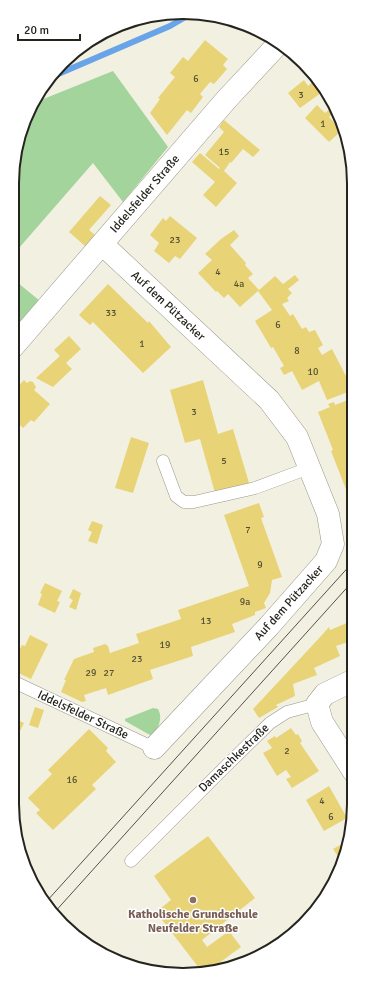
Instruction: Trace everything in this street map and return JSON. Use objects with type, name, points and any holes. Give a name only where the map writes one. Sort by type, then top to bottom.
[{"type":"street","name":"Iddelsfelder Straße","points":[[19,340],[226,100],[275,48]]},
{"type":"street","name":"Auf dem Pützacker","points":[[102,244],[269,400],[297,437],[328,514],[333,544],[326,561],[269,626],[154,748]]},
{"type":"street","name":"Damaschkestraße","points":[[317,704],[325,694],[347,683]]},
{"type":"street","points":[[317,704],[322,722],[347,761]]},
{"type":"lane","points":[[163,461],[176,496],[184,502],[194,502],[255,488],[309,468]]},
{"type":"lane","name":"Iddelsfelder Straße","points":[[19,684],[154,748]]},
{"type":"lane","name":"Damaschkestraße","points":[[131,861],[270,723],[287,712],[317,704]]},
{"type":"green space","points":[[113,71],[168,147],[123,202],[93,163],[19,248],[20,162],[31,120],[42,100]]},
{"type":"green space","points":[[19,284],[40,301],[19,324]]},
{"type":"green space","points":[[153,708],[158,709],[160,720],[156,730],[150,735],[125,721],[125,719]]},
{"type":"building","points":[[205,40],[228,59],[223,65],[227,69],[214,84],[210,82],[200,94],[203,97],[191,113],[187,110],[167,135],[150,113],[160,99],[158,98],[175,77],[170,73],[183,57],[188,61]]},
{"type":"building","points":[[304,80],[308,86],[312,82],[320,94],[300,108],[288,93]]},
{"type":"building","points":[[317,105],[325,113],[329,110],[332,114],[329,117],[336,124],[339,133],[329,142],[305,118]]},
{"type":"building","points":[[224,120],[260,150],[253,157],[243,149],[231,163],[230,162],[224,171],[237,183],[216,207],[203,195],[215,182],[192,162],[200,153],[219,169],[220,168],[205,155],[224,132],[219,127]]},
{"type":"building","points":[[100,196],[111,205],[89,230],[95,235],[85,246],[69,232]]},
{"type":"building","points":[[170,216],[197,238],[180,259],[175,256],[169,263],[154,251],[159,243],[150,235],[163,218],[166,221]]},
{"type":"building","points":[[234,230],[239,236],[230,245],[246,263],[245,265],[253,274],[248,278],[259,290],[275,276],[283,284],[295,275],[299,280],[288,289],[292,293],[287,298],[289,301],[282,304],[290,316],[293,314],[302,329],[306,327],[309,332],[315,330],[323,345],[318,348],[322,355],[332,349],[347,378],[347,392],[327,400],[319,381],[302,390],[292,371],[284,375],[280,368],[284,366],[255,321],[272,310],[258,291],[240,307],[228,294],[224,298],[217,291],[216,292],[198,273],[212,260],[205,254],[221,239]]},
{"type":"building","points":[[108,284],[148,323],[149,321],[171,347],[143,373],[93,322],[90,325],[79,315]]},
{"type":"building","points":[[69,336],[81,349],[66,363],[72,369],[53,387],[36,378],[60,356],[54,350]]},
{"type":"building","points":[[24,380],[27,383],[30,381],[33,382],[36,387],[34,390],[50,404],[34,422],[31,420],[23,428],[19,424],[19,385]]},
{"type":"building","points":[[203,380],[218,434],[233,429],[249,483],[215,493],[200,439],[185,443],[170,390]]},
{"type":"building","points":[[347,400],[347,492],[318,412],[330,407],[328,404],[334,402],[335,405]]},
{"type":"building","points":[[131,437],[149,443],[133,493],[115,488]]},
{"type":"building","points":[[259,503],[264,517],[261,518],[282,577],[272,580],[270,593],[264,603],[266,608],[255,612],[255,615],[232,624],[235,632],[191,647],[193,656],[150,670],[153,679],[108,695],[106,688],[84,695],[86,701],[82,702],[61,692],[66,680],[64,680],[74,659],[94,652],[93,648],[105,644],[108,646],[110,653],[139,643],[136,634],[181,619],[178,610],[249,586],[224,515]]},
{"type":"building","points":[[92,521],[103,525],[97,544],[88,541],[92,532],[88,530]]},
{"type":"building","points":[[45,583],[62,591],[57,601],[60,602],[55,613],[38,605],[42,594],[40,593]]},
{"type":"building","points":[[73,589],[81,593],[76,610],[69,607],[73,600],[69,598]]},
{"type":"building","points":[[347,623],[347,642],[336,646],[340,656],[314,668],[317,675],[293,684],[295,696],[276,705],[278,707],[259,718],[253,709],[329,627],[330,630]]},
{"type":"building","points":[[30,635],[48,644],[31,679],[19,673],[19,651],[22,645],[25,646]]},
{"type":"building","points":[[35,707],[44,710],[38,728],[29,725]]},
{"type":"building","points":[[19,720],[24,723],[19,733]]},
{"type":"building","points":[[291,728],[296,735],[298,734],[302,741],[300,743],[319,771],[292,788],[286,779],[291,777],[286,770],[277,776],[263,753],[272,748],[267,741],[275,736],[276,738]]},
{"type":"building","points":[[89,729],[108,748],[106,751],[116,762],[92,785],[96,789],[53,830],[36,813],[40,810],[28,798],[52,774],[48,770]]},
{"type":"building","points":[[329,786],[347,818],[324,831],[306,800]]},
{"type":"building","points":[[208,836],[255,898],[202,940],[207,947],[229,931],[241,947],[220,964],[199,968],[156,912],[171,900],[154,876]]},
{"type":"building","points":[[342,844],[338,856],[333,849]]},
{"type":"waterway","points":[[62,72],[170,26],[182,19]]},
{"type":"tram line","points":[[49,898],[347,569]]},
{"type":"tram line","points":[[57,909],[347,588]]},
{"type":"place","name":"Katholische Grundschule Neufelder Straße","points":[[193,900]]}]
